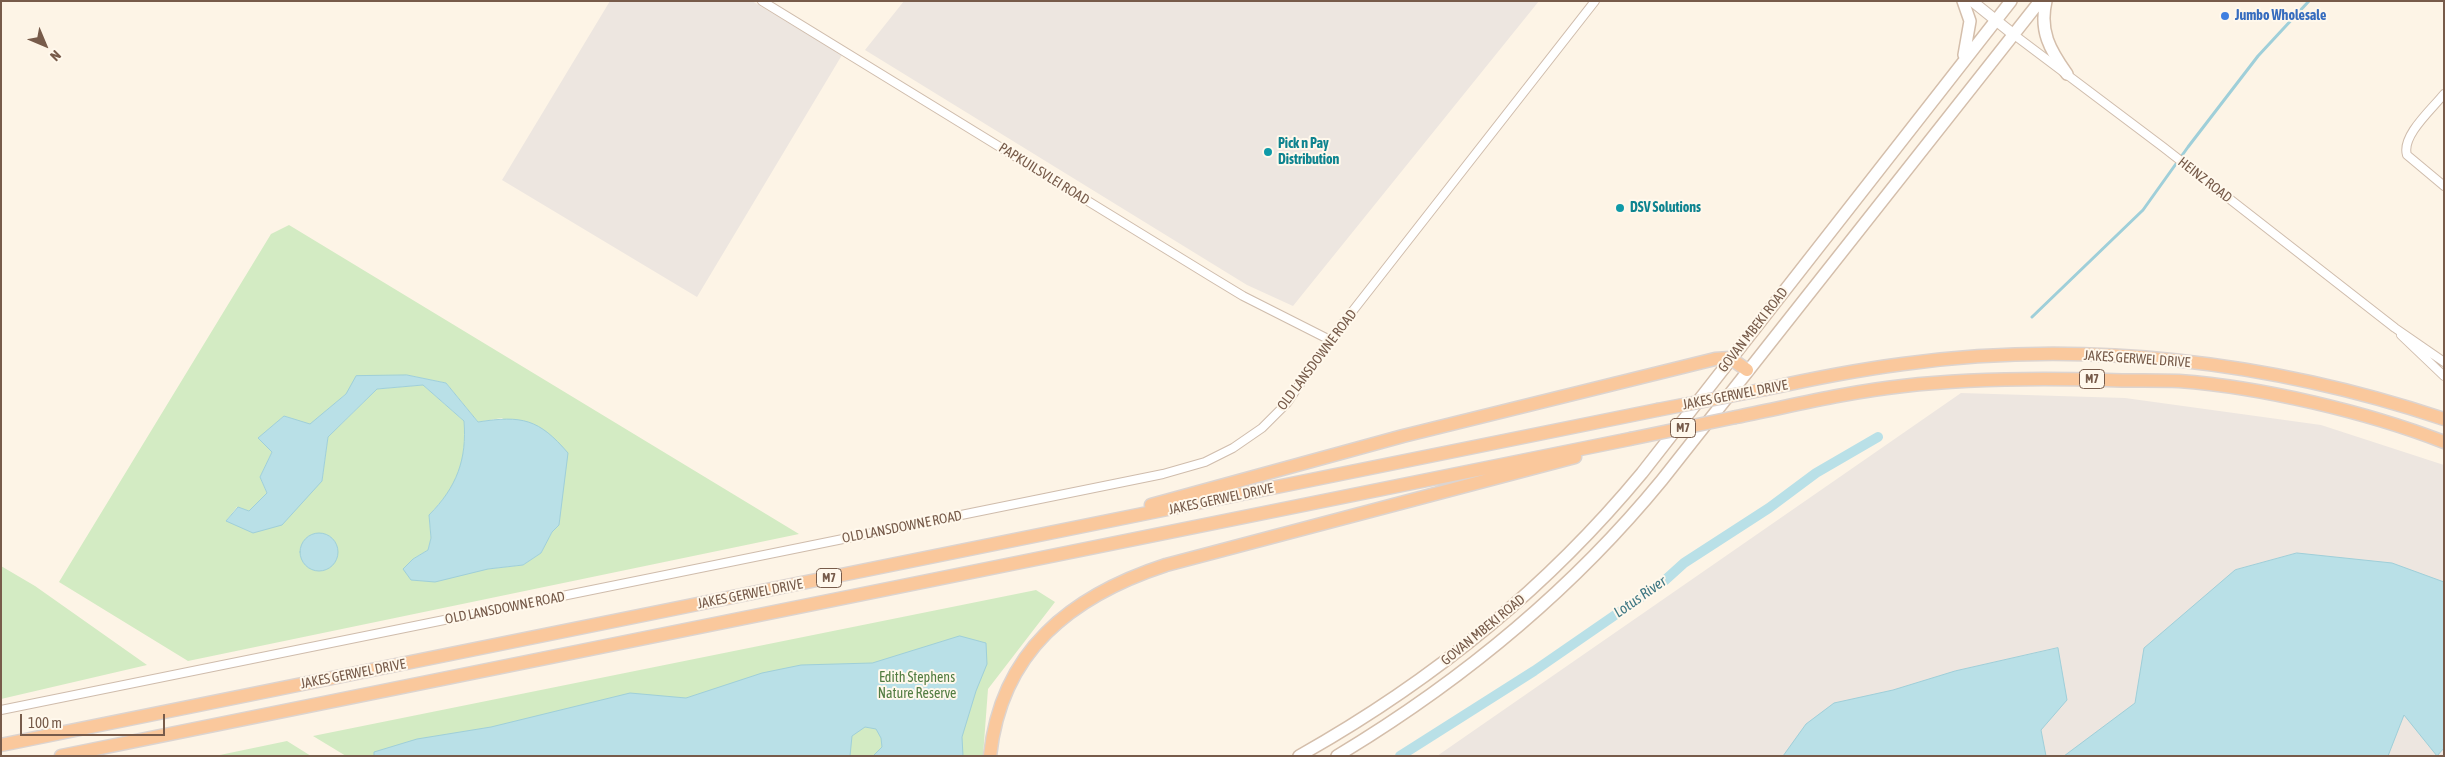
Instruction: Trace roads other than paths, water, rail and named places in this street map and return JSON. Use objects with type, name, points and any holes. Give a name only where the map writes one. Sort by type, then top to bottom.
[{"type":"highway","name":"JAKES GERWEL DRIVE","points":[[1,745],[1657,410],[1904,364],[1969,357],[2042,354],[2118,356],[2246,368],[2317,382],[2385,399],[2444,418]]},
{"type":"highway","points":[[1047,534],[1403,436],[1607,384],[1715,359],[1730,358],[1747,370]]},
{"type":"highway","name":"JAKES GERWEL DRIVE","points":[[60,756],[1736,417],[1901,386],[1968,379],[2040,377],[2180,381],[2309,402],[2378,420],[2444,442]]},
{"type":"highway","points":[[990,756],[995,720],[1002,699],[1011,678],[1025,657],[1040,638],[1057,622],[1089,598],[1118,583],[1166,565],[1556,463],[1624,440]]},
{"type":"main road","points":[[1963,1],[1970,21],[1963,62]]},
{"type":"main road","name":"GOVAN MBEKI ROAD","points":[[1300,756],[1369,715],[1420,681],[1494,624],[1542,581],[1612,509],[2011,1]]},
{"type":"main road","name":"GOVAN MBEKI ROAD","points":[[1337,756],[1434,694],[1482,658],[1588,563],[1643,503],[2040,1]]},
{"type":"main road","points":[[2046,1],[2043,21],[2046,40],[2067,74]]},
{"type":"street","name":"PAPKUILSVLEI ROAD","points":[[762,1],[1227,286],[1330,340]]},
{"type":"street","name":"OLD LANSDOWNE ROAD","points":[[1,710],[1186,469],[1220,456],[1262,428],[1287,403],[1330,340],[1595,1]]},
{"type":"street","points":[[1972,1],[2013,34]]},
{"type":"street","name":"HEINZ ROAD","points":[[2013,34],[2193,170],[2394,328],[2444,362]]},
{"type":"street","points":[[2444,94],[2408,138],[2405,147],[2407,155],[2444,186]]},
{"type":"street","name":"HEINZ ROAD","points":[[2394,328],[2444,376]]},
{"type":"water","points":[[407,375],[446,383],[478,422],[507,419],[529,422],[548,433],[568,453],[559,525],[552,532],[541,553],[523,565],[488,569],[435,582],[411,580],[403,569],[413,559],[428,550],[431,538],[429,515],[447,494],[453,483],[462,460],[464,448],[464,421],[423,385],[377,389],[328,437],[322,481],[282,525],[253,533],[226,521],[238,507],[249,511],[267,493],[260,477],[272,452],[258,438],[284,416],[310,424],[346,394],[356,376]]},
{"type":"water","points":[[319,533],[333,538],[338,552],[333,566],[319,571],[305,566],[300,552],[305,538]]},
{"type":"water","points":[[2297,553],[2392,563],[2444,582],[2444,748],[2437,756],[2404,715],[2388,756],[2064,756],[2135,703],[2144,648],[2235,570]]},
{"type":"water","name":"Edith Stephens Nature Reserve","points":[[960,636],[986,643],[987,664],[976,691],[962,737],[963,756],[873,756],[882,747],[881,738],[876,729],[865,727],[852,736],[850,756],[374,756],[374,752],[417,739],[491,727],[630,693],[686,698],[762,673],[801,665],[872,663]]},
{"type":"water","points":[[2058,648],[2067,700],[2041,730],[2046,756],[1783,756],[1806,724],[1834,703],[1893,690],[1955,671]]},
{"type":"waterway","points":[[2032,317],[2143,210],[2188,147],[2258,56],[2309,1]]},
{"type":"waterway","name":"Lotus River","points":[[1400,756],[1534,671],[1663,582],[1684,563],[1769,508],[1816,473],[1878,437]]},
{"type":"place","name":"Jumbo Wholesale","points":[[2225,16]]},
{"type":"place","name":"Pick n Pay Distribution","points":[[1268,152]]},
{"type":"place","name":"DSV Solutions","points":[[1620,208]]}]
